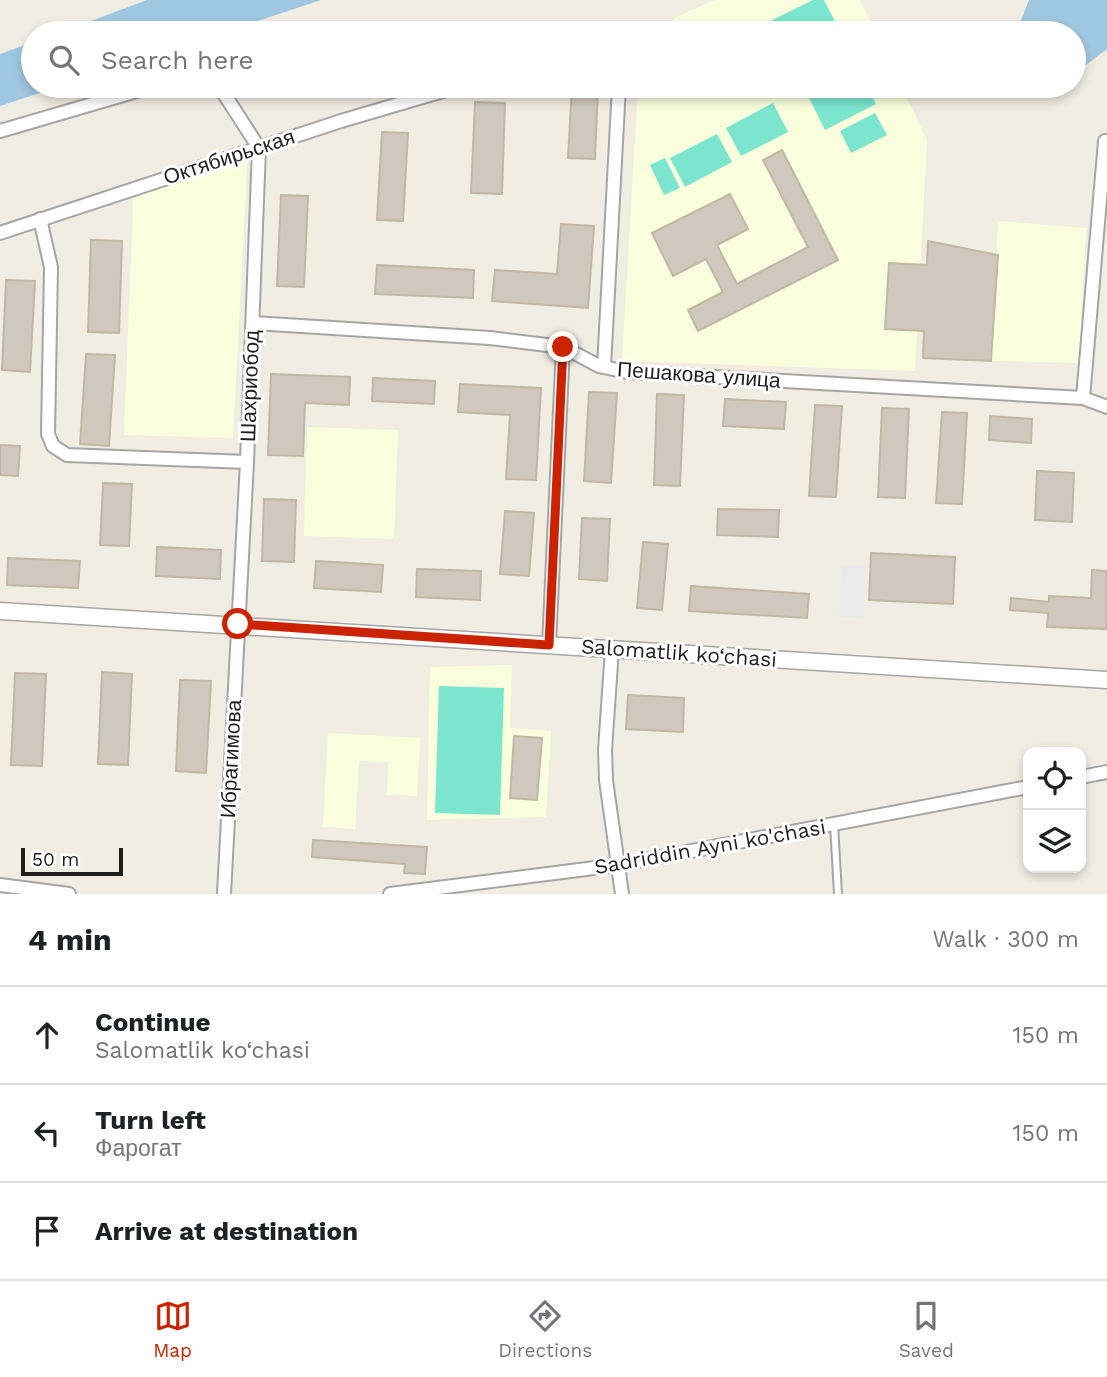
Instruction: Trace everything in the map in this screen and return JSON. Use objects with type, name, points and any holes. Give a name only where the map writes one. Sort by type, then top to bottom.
[{"type":"street","points":[[0,131],[113,98]]},
{"type":"street","points":[[227,98],[259,148]]},
{"type":"street","name":"Октябирьская","points":[[0,233],[419,98]]},
{"type":"street","points":[[604,367],[618,98]]},
{"type":"street","points":[[1083,398],[1105,141]]},
{"type":"street","name":"Шахриобод","points":[[238,624],[259,148]]},
{"type":"street","points":[[40,219],[51,267],[48,434],[54,446],[67,455],[247,462]]},
{"type":"street","name":"Пешакова улица","points":[[253,323],[490,338],[563,347],[604,367],[627,372],[1083,398],[1107,407]]},
{"type":"street","points":[[549,645],[563,347]]},
{"type":"street","name":"Salomatlik ko‘chasi","points":[[0,611],[1107,680]]},
{"type":"street","name":"Ибрагимова","points":[[224,894],[238,624]]},
{"type":"street","points":[[612,649],[605,750],[606,780],[622,894]]},
{"type":"street","points":[[1086,776],[1107,772]]},
{"type":"street","name":"Sadriddin Ayni ko'chasi","points":[[390,894],[618,865],[1023,788]]},
{"type":"street","points":[[0,885],[69,894]]},
{"type":"lane","points":[[834,824],[838,894]]},
{"type":"shaded area","points":[[147,0],[321,0],[258,21],[91,21]]},
{"type":"shaded area","points":[[715,0],[860,0],[870,21],[672,21]]},
{"type":"shaded area","points":[[813,0],[824,0],[835,21],[770,21]]},
{"type":"shaded area","points":[[1029,0],[1107,0],[1107,49],[1086,65],[1086,21],[1021,21]]},
{"type":"shaded area","points":[[21,46],[21,98],[24,98],[0,106],[0,54]]},
{"type":"shaded area","points":[[637,98],[907,98],[927,140],[915,371],[622,361]]},
{"type":"shaded area","points":[[809,98],[873,98],[876,104],[825,130]]},
{"type":"shaded area","points":[[773,103],[788,132],[741,156],[726,128]]},
{"type":"shaded area","points":[[875,113],[887,135],[851,153],[840,131]]},
{"type":"shaded area","points":[[717,134],[732,162],[685,187],[670,158]]},
{"type":"shaded area","points":[[248,149],[233,438],[124,435],[134,182]]},
{"type":"shaded area","points":[[665,158],[680,188],[664,195],[650,165]]},
{"type":"shaded area","points":[[998,221],[1086,228],[1079,363],[991,361]]},
{"type":"shaded area","points":[[307,427],[398,430],[394,539],[304,536]]},
{"type":"shaded area","points":[[841,565],[865,565],[864,618],[839,617]]},
{"type":"shaded area","points":[[512,665],[510,728],[551,731],[546,817],[427,820],[430,667]]},
{"type":"shaded area","points":[[439,686],[504,688],[500,815],[435,813]]},
{"type":"shaded area","points":[[328,733],[420,738],[417,796],[387,795],[388,762],[359,761],[355,829],[323,827]]},
{"type":"building","points":[[571,98],[598,98],[595,159],[568,158]]},
{"type":"building","points":[[475,102],[505,103],[502,194],[471,193]]},
{"type":"building","points":[[382,132],[408,133],[403,221],[377,220]]},
{"type":"building","points":[[782,150],[838,260],[698,331],[688,310],[723,292],[706,259],[673,276],[652,233],[730,194],[748,229],[717,245],[737,284],[808,247],[763,160]]},
{"type":"building","points":[[281,195],[308,196],[304,287],[277,286]]},
{"type":"building","points":[[561,224],[594,226],[588,308],[492,301],[495,270],[557,274]]},
{"type":"building","points":[[91,240],[122,241],[119,333],[88,332]]},
{"type":"building","points":[[928,241],[998,255],[991,361],[923,358],[924,331],[885,329],[889,263],[927,265]]},
{"type":"building","points":[[377,265],[474,270],[473,298],[375,294]]},
{"type":"building","points":[[6,280],[35,281],[30,372],[2,370]]},
{"type":"building","points":[[86,354],[115,355],[109,446],[80,444]]},
{"type":"building","points":[[271,374],[350,377],[349,405],[305,403],[303,456],[268,455]]},
{"type":"building","points":[[373,378],[435,381],[434,404],[372,401]]},
{"type":"building","points":[[460,384],[541,388],[536,480],[506,479],[510,415],[458,412]]},
{"type":"building","points":[[589,392],[617,393],[611,483],[584,481]]},
{"type":"building","points":[[657,394],[684,395],[680,486],[654,485]]},
{"type":"building","points":[[725,399],[786,402],[784,429],[723,426]]},
{"type":"building","points":[[815,405],[842,406],[836,497],[809,496]]},
{"type":"building","points":[[882,408],[909,409],[905,498],[878,497]]},
{"type":"building","points":[[942,412],[967,413],[962,504],[936,503]]},
{"type":"building","points":[[990,416],[1032,419],[1031,443],[989,440]]},
{"type":"building","points":[[0,445],[20,446],[18,476],[0,475]]},
{"type":"building","points":[[1037,471],[1074,473],[1072,522],[1035,520]]},
{"type":"building","points":[[103,483],[132,484],[129,546],[100,545]]},
{"type":"building","points":[[264,499],[296,500],[294,562],[262,561]]},
{"type":"building","points":[[718,509],[779,510],[778,537],[717,535]]},
{"type":"building","points":[[505,511],[534,513],[529,576],[500,574]]},
{"type":"building","points":[[582,518],[610,519],[607,581],[579,579]]},
{"type":"building","points":[[643,542],[668,544],[662,610],[637,608]]},
{"type":"building","points":[[157,547],[221,550],[220,579],[156,576]]},
{"type":"building","points":[[871,553],[955,557],[953,604],[869,600]]},
{"type":"building","points":[[8,558],[80,561],[78,588],[7,585]]},
{"type":"building","points":[[316,561],[383,565],[381,592],[314,588]]},
{"type":"building","points":[[417,569],[481,571],[480,600],[416,597]]},
{"type":"building","points":[[1092,570],[1107,571],[1107,629],[1047,627],[1048,613],[1010,610],[1011,598],[1049,602],[1049,596],[1091,598]]},
{"type":"building","points":[[691,586],[809,594],[807,618],[689,611]]},
{"type":"building","points":[[102,672],[132,674],[128,765],[98,764]]},
{"type":"building","points":[[15,673],[46,674],[42,766],[11,765]]},
{"type":"building","points":[[180,680],[211,681],[206,773],[176,771]]},
{"type":"building","points":[[628,695],[684,698],[683,732],[626,729]]},
{"type":"building","points":[[514,736],[542,738],[537,800],[510,798]]},
{"type":"building","points":[[313,840],[427,847],[425,874],[404,873],[405,864],[312,857]]},
{"type":"route","points":[[238,624],[549,645],[563,347]]}]
